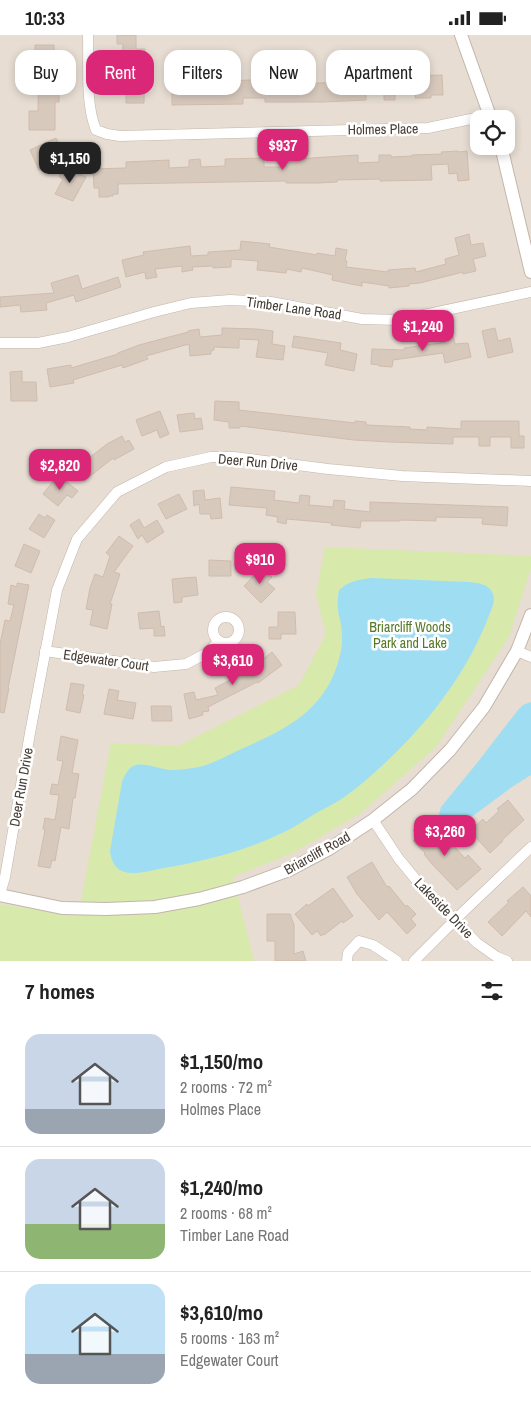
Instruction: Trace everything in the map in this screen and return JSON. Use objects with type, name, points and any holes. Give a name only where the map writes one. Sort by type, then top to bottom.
[{"type":"street","name":"Holmes Place","points":[[88,35],[89,107],[96,130],[107,134],[120,136],[428,128],[470,121]]},
{"type":"street","points":[[460,35],[488,110]]},
{"type":"street","points":[[503,155],[531,272]]},
{"type":"street","name":"Timber Lane Road","points":[[0,343],[38,343],[68,337],[154,311],[191,303],[230,300],[271,302],[362,319],[400,320],[531,292]]},
{"type":"street","name":"Deer Run Drive","points":[[0,894],[5,877],[57,590],[77,539],[117,492],[166,467],[211,457],[234,457],[402,476],[531,481]]},
{"type":"street","name":"Briarcliff Road","points":[[0,894],[62,908],[155,907],[199,899],[243,887],[289,870],[329,849],[373,820],[412,789],[450,750],[484,707],[517,651],[531,615]]},
{"type":"street","name":"Edgewater Court","points":[[45,651],[154,667],[186,664],[207,653],[219,641]]},
{"type":"street","points":[[517,651],[531,657]]},
{"type":"street","name":"Lakeside Drive","points":[[373,820],[419,884],[454,921],[477,943],[497,957],[507,961]]},
{"type":"street","points":[[414,961],[531,847]]},
{"type":"street","points":[[347,961],[348,953],[359,941],[373,945],[397,961]]},
{"type":"shaded area","points":[[0,35],[531,35],[531,961],[170,961],[78,917],[0,904]]},
{"type":"green space","name":"Briarcliff Woods Park and Lake","points":[[325,547],[531,556],[531,568],[509,637],[436,747],[361,813],[293,853],[233,877],[254,961],[0,961],[0,904],[78,916],[111,743],[178,746],[299,685],[326,634],[316,594]]},
{"type":"water","points":[[371,578],[469,582],[488,587],[493,595],[494,602],[492,608],[465,666],[445,696],[422,725],[386,762],[343,798],[280,834],[209,859],[138,873],[130,873],[117,868],[110,851],[122,782],[129,769],[136,765],[149,765],[170,770],[205,765],[273,734],[303,715],[315,704],[325,690],[334,674],[340,655],[342,639],[338,613],[339,590],[354,581]]},
{"type":"water","points":[[531,702],[531,775],[462,824],[455,826],[449,824],[439,814],[441,807],[518,710],[523,705]]},
{"type":"building","points":[[117,35],[136,35],[136,49],[145,50],[123,50],[123,44],[117,44]]},
{"type":"building","points":[[35,45],[54,45],[54,50],[35,50]]},
{"type":"building","points":[[430,75],[442,75],[443,95],[431,95],[431,98],[415,98],[415,95],[430,95]]},
{"type":"building","points":[[241,80],[251,80],[251,95],[316,95],[316,83],[326,83],[326,95],[366,95],[366,100],[265,102],[265,98],[243,98],[243,104],[172,105],[172,95],[241,95]]},
{"type":"building","points":[[38,95],[59,95],[59,102],[55,102],[55,130],[29,130],[29,111],[38,111]]},
{"type":"building","points":[[126,95],[144,95],[144,103],[126,103]]},
{"type":"building","points":[[384,95],[395,95],[395,100],[384,100]]},
{"type":"building","points":[[56,138],[61,149],[55,151],[57,155],[48,159],[56,163],[39,170],[30,150]]},
{"type":"building","points":[[467,151],[469,180],[458,181],[457,173],[449,174],[448,164],[431,165],[432,180],[380,181],[380,179],[337,180],[337,182],[318,183],[286,183],[286,181],[118,184],[118,194],[113,194],[113,196],[109,197],[99,197],[99,188],[94,188],[93,169],[126,168],[126,162],[169,160],[169,168],[189,167],[189,160],[200,159],[201,167],[225,166],[225,159],[264,158],[264,167],[286,167],[285,157],[296,156],[296,159],[358,155],[358,163],[379,162],[379,155],[391,155],[391,157],[412,156]]},
{"type":"building","points":[[63,167],[86,177],[73,201],[55,194],[63,179],[59,177]]},
{"type":"building","points":[[469,234],[471,245],[483,243],[486,256],[473,259],[476,271],[409,284],[409,286],[389,288],[389,286],[362,282],[362,286],[332,280],[333,275],[302,268],[301,272],[287,269],[286,273],[257,270],[258,261],[231,259],[231,267],[192,267],[193,270],[182,272],[182,266],[155,269],[157,277],[146,279],[145,272],[126,277],[122,260],[144,255],[143,252],[190,246],[191,256],[208,255],[208,252],[240,250],[241,241],[270,244],[269,247],[317,255],[317,253],[335,256],[336,248],[347,250],[346,267],[388,272],[388,270],[415,268],[416,272],[446,264],[445,259],[459,255],[455,238]]},
{"type":"building","points":[[78,275],[82,289],[118,277],[121,287],[76,302],[74,295],[46,303],[47,310],[21,312],[20,305],[0,307],[0,297],[54,293],[51,283]]},
{"type":"building","points":[[222,328],[273,331],[272,344],[285,346],[283,360],[256,357],[259,340],[239,339],[239,348],[214,347],[211,354],[190,356],[189,344],[146,356],[148,359],[123,368],[122,365],[73,380],[74,383],[50,387],[47,369],[71,365],[71,368],[188,331],[199,329],[200,337],[222,335]]},
{"type":"building","points":[[495,328],[498,341],[510,338],[513,352],[488,358],[482,331]]},
{"type":"building","points":[[294,336],[341,343],[340,350],[357,354],[354,371],[325,365],[328,353],[292,347]]},
{"type":"building","points":[[453,336],[455,344],[468,343],[471,357],[445,363],[443,353],[393,360],[392,367],[371,364],[372,349],[404,350],[404,348],[441,343],[440,339]]},
{"type":"building","points":[[22,371],[22,382],[36,382],[37,401],[11,401],[10,372]]},
{"type":"building","points":[[215,401],[239,402],[239,410],[355,423],[355,421],[366,422],[366,425],[410,427],[410,429],[427,430],[427,427],[461,429],[461,421],[519,421],[519,436],[524,436],[524,448],[511,448],[511,437],[490,437],[490,446],[479,446],[479,437],[453,437],[453,444],[390,442],[354,440],[240,426],[240,428],[229,428],[229,422],[214,420]]},
{"type":"building","points":[[160,411],[169,434],[160,438],[157,430],[142,436],[136,420]]},
{"type":"building","points":[[194,413],[195,419],[201,418],[203,429],[180,432],[177,415]]},
{"type":"building","points":[[122,436],[125,442],[129,440],[134,449],[114,460],[113,458],[84,481],[75,469],[107,444]]},
{"type":"building","points":[[58,475],[78,491],[72,498],[67,495],[58,506],[43,494]]},
{"type":"building","points":[[231,487],[275,491],[274,500],[299,503],[300,495],[310,496],[309,505],[333,507],[334,500],[345,501],[344,509],[370,512],[370,502],[508,507],[507,526],[482,524],[483,518],[436,517],[436,521],[361,521],[360,528],[331,525],[332,523],[287,519],[286,524],[277,522],[278,517],[266,515],[267,508],[229,505]]},
{"type":"building","points":[[204,490],[205,500],[220,498],[222,518],[211,519],[210,514],[200,514],[199,504],[194,506],[193,491]]},
{"type":"building","points":[[179,494],[187,509],[166,519],[158,504]]},
{"type":"building","points":[[39,514],[45,518],[47,515],[55,520],[44,538],[29,529]]},
{"type":"building","points":[[139,519],[144,528],[157,520],[164,532],[147,543],[142,535],[138,539],[130,525]]},
{"type":"building","points":[[119,536],[133,546],[114,572],[120,574],[110,604],[112,604],[107,629],[90,625],[93,610],[86,609],[95,574],[103,577],[110,556],[106,553]]},
{"type":"building","points":[[24,544],[40,551],[31,573],[15,566]]},
{"type":"building","points":[[209,560],[231,561],[231,576],[209,576]]},
{"type":"building","points":[[262,567],[272,577],[267,582],[275,589],[261,603],[244,586]]},
{"type":"building","points":[[196,577],[198,595],[182,597],[182,602],[174,603],[172,579]]},
{"type":"building","points":[[17,583],[29,585],[4,713],[0,712],[0,644],[5,620],[10,621],[14,605],[8,604],[11,585],[17,587]]},
{"type":"building","points":[[159,611],[161,627],[164,626],[165,636],[154,636],[154,628],[140,629],[138,613]]},
{"type":"building","points":[[278,612],[295,612],[296,634],[281,634],[281,639],[269,639],[269,627],[278,627]]},
{"type":"building","points":[[272,652],[282,665],[258,683],[208,707],[209,711],[202,712],[203,715],[189,719],[184,694],[194,692],[196,700],[218,695],[215,688],[249,670]]},
{"type":"building","points":[[71,683],[84,685],[80,713],[66,710]]},
{"type":"building","points":[[109,689],[119,691],[117,700],[136,703],[133,719],[104,714]]},
{"type":"building","points":[[151,706],[171,706],[172,721],[152,721]]},
{"type":"building","points":[[61,736],[78,740],[72,773],[79,774],[75,798],[73,798],[69,829],[61,827],[55,861],[52,860],[50,868],[38,866],[45,830],[43,829],[45,818],[55,820],[59,795],[50,794],[52,784],[58,785],[63,761],[57,760]]},
{"type":"building","points":[[508,800],[524,820],[490,853],[470,831],[483,819],[486,823],[499,811],[497,809]]},
{"type":"building","points":[[424,821],[441,838],[442,836],[449,841],[465,858],[468,855],[481,869],[457,890],[413,841],[418,836],[413,830]]},
{"type":"building","points":[[372,862],[387,887],[389,886],[406,907],[407,905],[416,914],[411,919],[416,925],[407,934],[387,912],[379,920],[357,894],[347,877]]},
{"type":"building","points":[[523,887],[531,896],[531,917],[526,911],[502,936],[488,922]]},
{"type":"building","points":[[333,888],[353,916],[343,923],[342,921],[324,935],[321,936],[317,931],[312,935],[295,914]]},
{"type":"building","points":[[267,914],[290,914],[294,925],[294,954],[303,951],[306,961],[275,961],[275,941],[267,941]]}]
